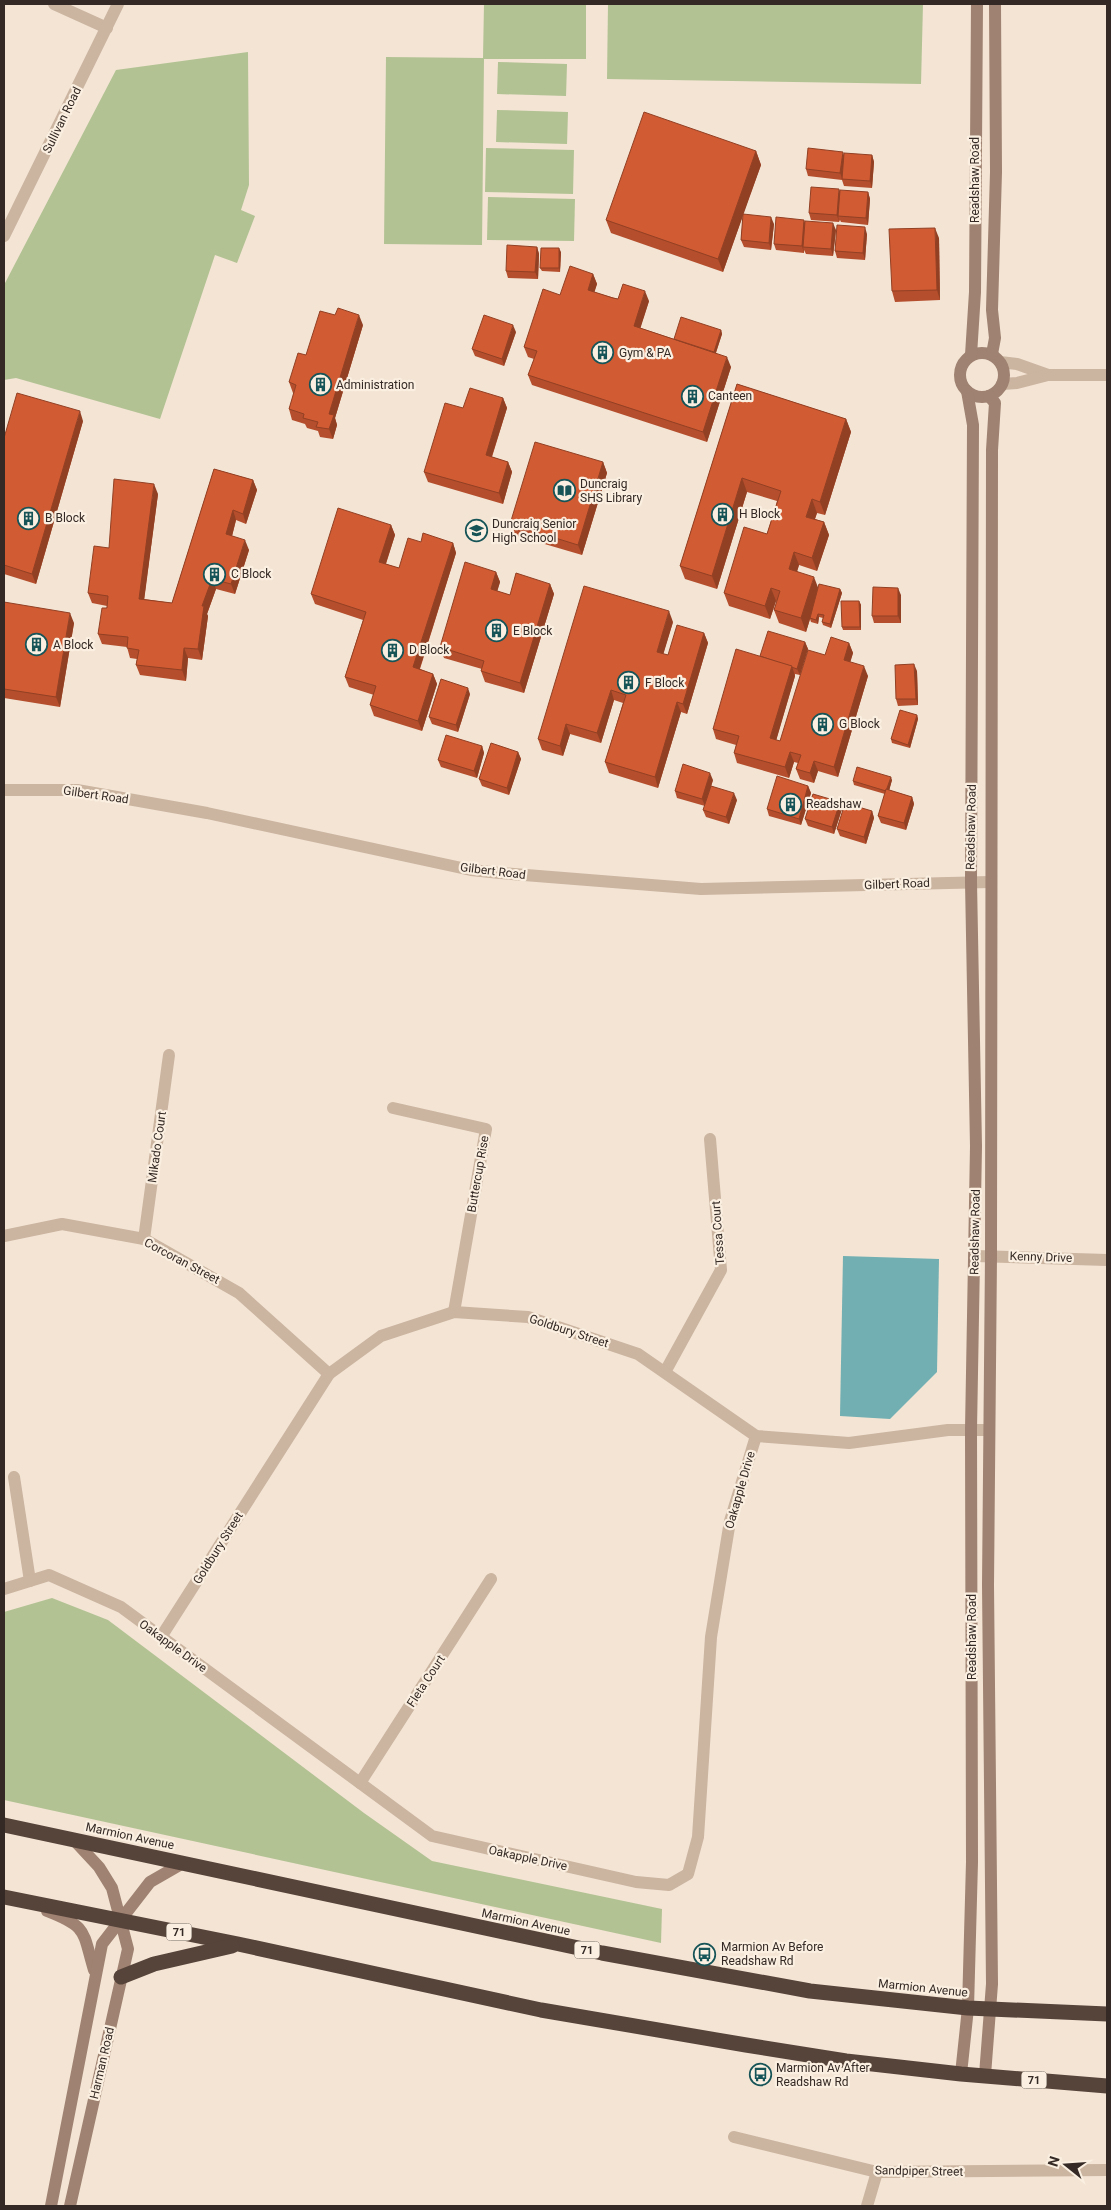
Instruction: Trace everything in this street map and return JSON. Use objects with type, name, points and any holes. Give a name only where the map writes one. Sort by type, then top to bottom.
[{"type":"highway","name":"Marmion Avenue","points":[[4,1825],[602,1953],[810,1991],[968,2008],[1107,2014]]},
{"type":"highway","name":"71","points":[[4,1897],[238,1944],[541,2010],[837,2059],[961,2074],[1107,2086]]},
{"type":"highway","points":[[121,1977],[154,1964],[238,1944]]},
{"type":"street","points":[[54,4],[107,28]]},
{"type":"street","name":"Sullivan Road","points":[[4,236],[118,4]]},
{"type":"street","name":"Readshaw Road","points":[[971,355],[975,292],[977,4]]},
{"type":"street","name":"Readshaw Road","points":[[995,4],[996,172],[992,310],[996,358]]},
{"type":"street","points":[[996,358],[1004,376],[1002,384],[989,396],[975,396],[967,391],[960,381],[962,364],[971,355],[984,352],[996,358],[1048,375]]},
{"type":"street","points":[[1002,384],[1017,383],[1048,375],[1107,375]]},
{"type":"street","name":"Readshaw Road","points":[[961,2074],[968,2008],[972,1862],[971,1430],[976,1146],[971,882],[973,426],[967,391]]},
{"type":"street","name":"Readshaw Road","points":[[985,2075],[992,2009],[988,1430],[991,1256],[992,450],[995,404],[989,396]]},
{"type":"street","name":"Gilbert Road","points":[[4,790],[77,790],[207,813],[471,870],[500,873],[700,889],[990,882]]},
{"type":"street","name":"Mikado Court","points":[[144,1239],[169,1055]]},
{"type":"street","name":"Buttercup Rise","points":[[393,1108],[486,1129],[454,1312]]},
{"type":"street","name":"Tessa Court","points":[[665,1372],[722,1270],[710,1140]]},
{"type":"street","name":"Corcoran Street","points":[[4,1236],[62,1224],[144,1239],[240,1293],[329,1374]]},
{"type":"street","name":"Kenny Drive","points":[[975,1256],[1107,1260]]},
{"type":"street","name":"Goldbury Street","points":[[162,1637],[329,1374],[381,1336],[454,1312],[528,1318],[638,1354],[756,1436]]},
{"type":"street","points":[[756,1436],[849,1444],[948,1430],[988,1430]]},
{"type":"street","name":"Oakapple Drive","points":[[4,1589],[49,1575],[121,1607],[432,1836],[636,1882],[669,1885],[688,1874],[698,1837],[713,1627],[730,1521],[756,1436]]},
{"type":"street","points":[[14,1477],[30,1581]]},
{"type":"street","name":"Fleta Court","points":[[360,1783],[491,1579]]},
{"type":"street","name":"Harman Road","points":[[70,2206],[128,1949],[119,1921],[112,1888],[99,1867],[73,1839]]},
{"type":"street","name":"Harman Road","points":[[51,2206],[95,1972],[102,1944],[150,1882],[183,1863]]},
{"type":"street","name":"Harman Road","points":[[24,1901],[77,1924],[90,1948],[95,1972]]},
{"type":"street","name":"Sandpiper Street","points":[[734,2137],[877,2172],[1107,2170]]},
{"type":"street","points":[[867,2206],[877,2172]]},
{"type":"green space","points":[[484,4],[586,4],[586,59],[484,59],[482,245],[384,244],[386,57],[483,58]]},
{"type":"green space","points":[[608,4],[923,4],[921,84],[607,79]]},
{"type":"green space","points":[[248,52],[249,185],[241,210],[255,216],[237,263],[215,255],[160,419],[16,378],[4,380],[4,285],[116,70]]},
{"type":"green space","points":[[498,62],[567,64],[566,96],[497,94]]},
{"type":"green space","points":[[497,110],[568,112],[567,144],[496,142]]},
{"type":"green space","points":[[486,148],[574,150],[573,194],[485,192]]},
{"type":"green space","points":[[488,197],[575,199],[574,241],[487,240]]},
{"type":"green space","points":[[52,1598],[108,1620],[364,1813],[432,1861],[662,1909],[661,1943],[4,1800],[4,1612]]},
{"type":"water","points":[[843,1256],[939,1259],[937,1372],[890,1419],[840,1416]]},
{"type":"building","points":[[644,112],[756,151],[718,259],[606,220]]},
{"type":"building","points":[[808,148],[843,152],[840,173],[806,169]]},
{"type":"building","points":[[844,153],[872,155],[870,181],[842,179]]},
{"type":"building","points":[[811,187],[839,189],[837,215],[809,213]]},
{"type":"building","points":[[840,190],[868,192],[866,218],[838,216]]},
{"type":"building","points":[[743,214],[771,217],[769,243],[741,240]]},
{"type":"building","points":[[776,217],[804,220],[802,246],[774,244]]},
{"type":"building","points":[[805,221],[833,223],[831,249],[803,247]]},
{"type":"building","points":[[837,225],[865,227],[863,253],[835,251]]},
{"type":"building","points":[[935,228],[937,290],[892,291],[889,229]]},
{"type":"building","points":[[507,245],[537,247],[535,272],[506,271]]},
{"type":"building","points":[[541,248],[559,248],[559,268],[540,268]]},
{"type":"building","name":"Gym & PA","points":[[570,266],[593,274],[588,290],[618,299],[623,284],[645,291],[634,326],[727,357],[703,432],[528,375],[537,351],[524,347],[543,289],[560,295]]},
{"type":"building","name":"Administration","points":[[338,308],[359,315],[329,414],[334,415],[329,429],[316,427],[318,422],[303,418],[304,414],[289,409],[296,385],[289,382],[298,353],[306,355],[320,311],[335,315]]},
{"type":"building","points":[[484,315],[513,325],[502,359],[472,349]]},
{"type":"building","points":[[681,317],[721,330],[714,352],[674,339]]},
{"type":"building","name":"H Block","points":[[737,384],[846,419],[820,502],[812,499],[806,517],[824,522],[812,558],[794,552],[789,569],[814,577],[801,618],[774,610],[780,591],[771,588],[765,606],[724,593],[744,527],[767,534],[781,491],[742,478],[712,576],[680,566]]},
{"type":"building","points":[[470,388],[503,398],[486,455],[508,462],[499,493],[424,472],[445,403],[463,408]]},
{"type":"building","name":"B Block","points":[[17,393],[80,411],[32,574],[4,565],[4,438]]},
{"type":"building","name":"Duncraig SHS Library","points":[[535,442],[603,462],[578,545],[510,524]]},
{"type":"building","name":"C Block","points":[[214,469],[253,480],[243,514],[233,510],[226,534],[245,540],[231,584],[212,579],[202,606],[204,606],[198,649],[184,648],[182,670],[136,665],[139,650],[127,648],[128,637],[98,634],[102,608],[107,608],[108,596],[88,593],[94,546],[109,548],[114,479],[154,484],[139,599],[172,603]]},
{"type":"building","name":"D Block","points":[[338,508],[391,525],[379,562],[399,568],[408,538],[421,542],[423,533],[453,543],[413,667],[433,674],[418,721],[370,705],[376,686],[345,677],[366,612],[311,594]]},
{"type":"building","name":"E Block","points":[[465,562],[496,572],[491,589],[510,595],[516,573],[550,584],[520,683],[481,671],[484,661],[440,647]]},
{"type":"building","points":[[819,584],[840,589],[830,624],[822,622],[824,615],[818,614],[816,620],[810,618]]},
{"type":"building","name":"F Block","points":[[584,586],[669,611],[657,652],[668,655],[677,625],[704,633],[683,704],[677,702],[655,777],[605,762],[626,695],[611,690],[597,733],[566,724],[560,746],[538,739]]},
{"type":"building","points":[[873,587],[898,588],[898,616],[872,616]]},
{"type":"building","points":[[841,601],[859,601],[860,627],[842,627]]},
{"type":"building","name":"A Block","points":[[4,602],[70,613],[56,697],[4,689]]},
{"type":"building","points":[[768,631],[805,642],[797,669],[760,656]]},
{"type":"building","name":"G Block","points":[[831,637],[849,643],[844,660],[864,666],[834,767],[814,761],[810,773],[796,769],[801,755],[790,752],[785,767],[734,753],[739,736],[713,729],[736,649],[792,666],[770,738],[780,741],[808,650],[825,655]]},
{"type":"building","points":[[914,664],[916,699],[896,699],[895,665]]},
{"type":"building","points":[[441,679],[468,688],[456,725],[429,717]]},
{"type":"building","points":[[900,710],[917,715],[908,745],[891,739]]},
{"type":"building","points":[[446,735],[482,746],[474,771],[438,760]]},
{"type":"building","points":[[491,743],[518,752],[507,788],[479,779]]},
{"type":"building","points":[[683,764],[710,773],[702,799],[675,791]]},
{"type":"building","points":[[857,767],[891,777],[886,791],[853,781]]},
{"type":"building","name":"Readshaw","points":[[777,776],[808,786],[799,819],[767,809]]},
{"type":"building","points":[[711,786],[734,793],[726,817],[703,810]]},
{"type":"building","points":[[886,789],[912,797],[904,823],[878,816]]},
{"type":"building","points":[[813,794],[840,802],[832,827],[805,819]]},
{"type":"building","points":[[845,803],[872,811],[864,837],[837,829]]},
{"type":"place","name":"Gym & PA","points":[[603,353]]},
{"type":"place","name":"Administration","points":[[320,385]]},
{"type":"place","name":"Canteen","points":[[692,396]]},
{"type":"place","name":"Duncraig SHS Library","points":[[564,491]]},
{"type":"place","name":"H Block","points":[[723,514]]},
{"type":"place","name":"B Block","points":[[29,518]]},
{"type":"place","name":"Duncraig Senior High School","points":[[476,531]]},
{"type":"place","name":"C Block","points":[[215,574]]},
{"type":"place","name":"E Block","points":[[497,631]]},
{"type":"place","name":"A Block","points":[[37,645]]},
{"type":"place","name":"D Block","points":[[393,650]]},
{"type":"place","name":"F Block","points":[[629,683]]},
{"type":"place","name":"G Block","points":[[823,724]]},
{"type":"place","name":"Readshaw","points":[[790,804]]},
{"type":"place","name":"Marmion Av Before Readshaw Rd","points":[[705,1954]]},
{"type":"place","name":"Marmion Av After Readshaw Rd","points":[[760,2075]]}]
